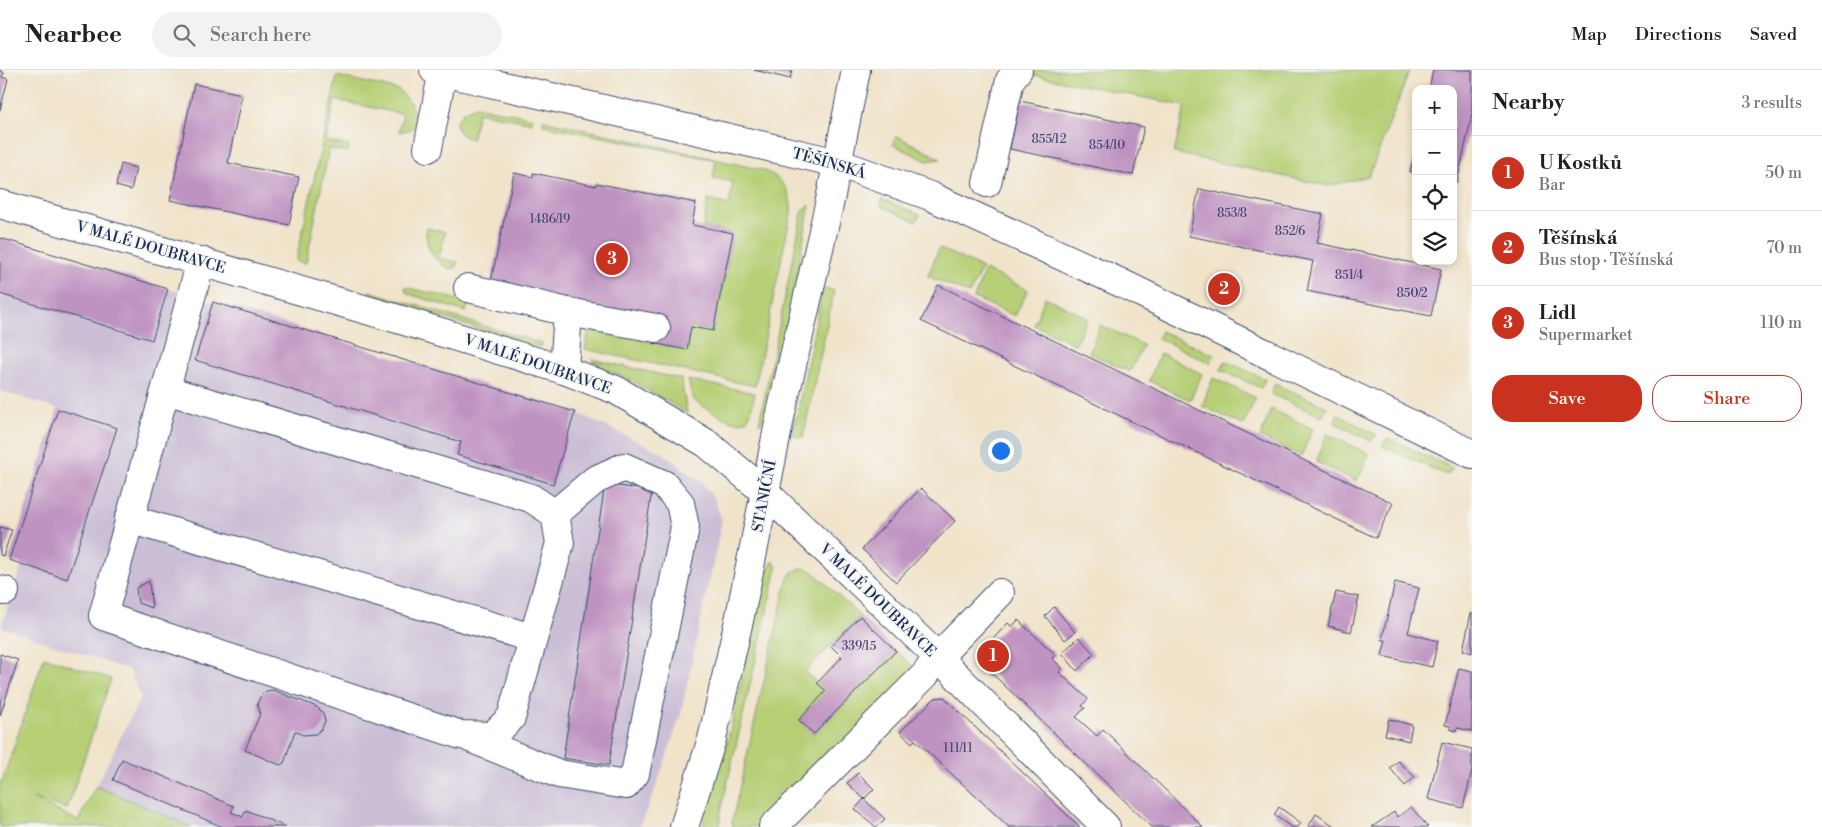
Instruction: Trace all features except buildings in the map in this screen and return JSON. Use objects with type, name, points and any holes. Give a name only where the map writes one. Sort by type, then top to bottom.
[{"type":"street","name":"STANIČNÍ","points":[[684,827],[712,739],[740,616],[765,492],[838,163],[856,70]]},
{"type":"street","points":[[987,182],[1010,80],[1018,70]]},
{"type":"street","name":"TĚŠÍNSKÁ","points":[[440,71],[838,163],[930,196],[1112,278],[1472,454]]},
{"type":"street","points":[[428,148],[440,71]]},
{"type":"street","name":"V MALÉ DOUBRAVCE","points":[[0,204],[201,261],[564,370],[616,390],[706,443],[765,492],[938,657],[1106,827]]},
{"type":"street","points":[[201,261],[103,616],[464,736],[559,774],[626,785],[635,774],[685,527],[680,503],[665,486],[624,468],[595,480],[555,514]]},
{"type":"street","points":[[468,288],[568,312],[656,328]]},
{"type":"street","points":[[564,370],[568,312]]},
{"type":"street","points":[[166,390],[531,498],[555,514],[560,543],[532,638],[512,718],[492,736],[464,736]]},
{"type":"street","points":[[129,519],[532,638]]},
{"type":"street","points":[[773,827],[925,675],[938,657],[1000,593]]},
{"type":"shaded area","points":[[0,238],[575,412],[663,453],[702,483],[715,500],[722,521],[680,717],[655,790],[639,827],[191,827],[96,786],[141,697],[129,670],[1,627],[22,565],[9,560],[58,409],[0,391]]},
{"type":"green space","points":[[1009,70],[1410,70],[1369,176],[1329,186],[1174,153],[1185,106]]},
{"type":"green space","points":[[337,76],[399,90],[410,102],[414,115],[420,118],[412,129],[399,132],[403,114],[335,100],[326,141],[349,146],[348,152],[329,149],[306,263],[296,261]]},
{"type":"green space","points":[[476,106],[533,118],[532,123],[478,112],[472,139],[468,138],[459,132],[456,123],[463,112]]},
{"type":"green space","points":[[543,120],[763,170],[776,177],[784,186],[790,198],[791,213],[755,386],[585,349],[589,329],[686,350],[691,327],[713,331],[733,233],[703,227],[708,200],[729,205],[733,182],[713,178],[716,160],[543,125]]},
{"type":"green space","points":[[897,136],[941,159],[927,161],[892,144]]},
{"type":"green space","points":[[882,199],[920,215],[916,222],[881,206]]},
{"type":"green space","points":[[810,205],[774,389],[768,413],[759,424],[803,209]]},
{"type":"green space","points":[[426,228],[445,232],[439,258],[458,262],[455,268],[449,269],[434,257],[427,241]]},
{"type":"green space","points":[[939,248],[982,268],[969,294],[928,276]]},
{"type":"green space","points":[[985,270],[1028,290],[1015,316],[974,298]]},
{"type":"green space","points":[[405,287],[469,302],[466,312],[409,294],[406,292]]},
{"type":"green space","points":[[823,287],[834,291],[803,438],[793,435]]},
{"type":"green space","points":[[369,291],[543,344],[539,347],[373,297]]},
{"type":"green space","points":[[1045,297],[1088,318],[1075,344],[1034,325]]},
{"type":"green space","points":[[1100,325],[1143,345],[1130,372],[1089,353]]},
{"type":"green space","points":[[1161,331],[1214,355],[1210,363],[1158,338]]},
{"type":"green space","points":[[1160,353],[1202,374],[1190,400],[1149,381]]},
{"type":"green space","points":[[591,359],[681,379],[687,413],[627,378],[600,368]]},
{"type":"green space","points":[[1225,361],[1265,379],[1261,388],[1221,370]]},
{"type":"green space","points":[[1213,378],[1256,398],[1243,425],[1202,406]]},
{"type":"green space","points":[[688,380],[755,393],[749,417],[744,421],[738,422],[730,420],[693,400]]},
{"type":"green space","points":[[1275,384],[1327,407],[1322,417],[1271,394]]},
{"type":"green space","points":[[1271,409],[1313,429],[1301,456],[1260,437]]},
{"type":"green space","points":[[1337,414],[1377,435],[1371,441],[1335,423]]},
{"type":"green space","points":[[1327,434],[1369,454],[1357,481],[1316,462]]},
{"type":"green space","points":[[1387,438],[1453,468],[1447,475],[1382,446]]},
{"type":"green space","points":[[773,561],[777,567],[720,815],[720,827],[704,827],[703,807],[728,740],[764,577]]},
{"type":"green space","points":[[802,568],[811,570],[860,616],[805,672],[826,691],[799,720],[814,734],[896,651],[920,673],[764,827],[733,827],[732,821],[787,580],[792,572]]},
{"type":"green space","points":[[44,657],[111,679],[67,809],[33,798],[78,821],[96,786],[192,827],[0,827],[0,781],[2,782]]},
{"type":"place","name":"Lidl","points":[[612,259]]},
{"type":"place","name":"Těšínská","points":[[1224,289]]},
{"type":"place","name":"U Kostků","points":[[993,656]]}]
